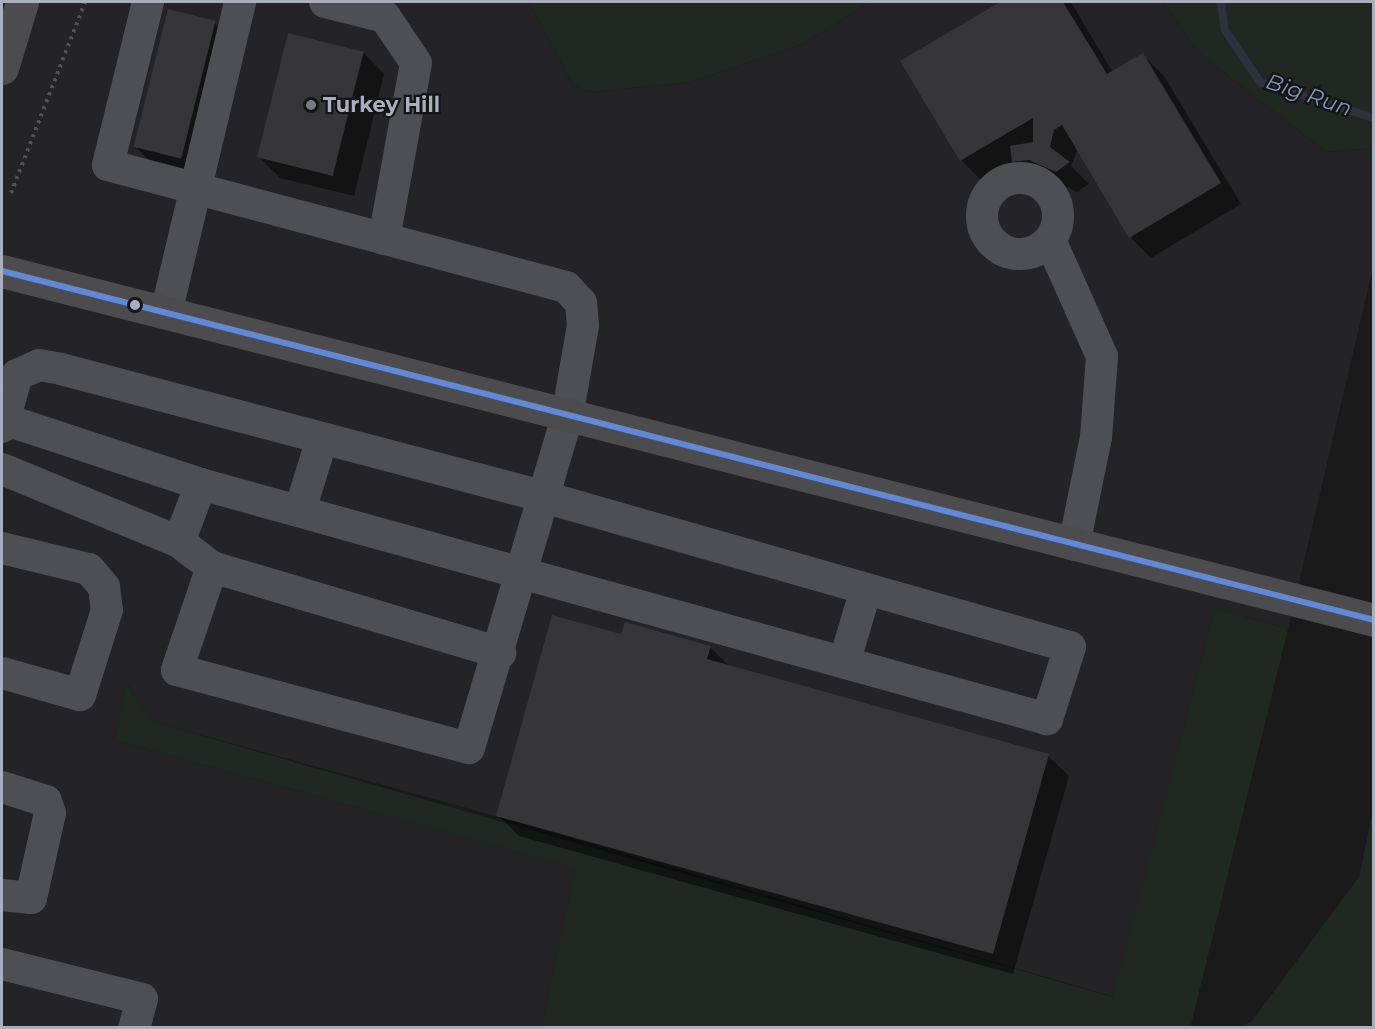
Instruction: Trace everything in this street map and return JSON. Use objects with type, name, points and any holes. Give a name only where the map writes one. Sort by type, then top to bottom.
[{"type":"main road","points":[[2,68],[22,2]]},
{"type":"main road","points":[[2,271],[567,417],[1374,620]]},
{"type":"lane","points":[[148,2],[108,165],[566,287],[580,303],[583,326],[567,417],[500,653],[469,748],[177,670],[212,567]]},
{"type":"lane","points":[[166,314],[240,2]]},
{"type":"lane","points":[[325,2],[385,17],[416,63],[384,239]]},
{"type":"lane","points":[[1050,240],[1102,356],[1096,437],[1074,545]]},
{"type":"lane","points":[[39,365],[322,439],[544,496],[1060,642],[1070,647],[1047,719],[524,570],[201,484],[2,423],[17,375],[39,365]]},
{"type":"lane","points":[[300,510],[322,439]]},
{"type":"lane","points":[[2,469],[179,542],[212,567],[500,653]]},
{"type":"lane","points":[[179,542],[201,484]]},
{"type":"lane","points":[[2,548],[89,569],[104,587],[107,610],[80,695],[2,673]]},
{"type":"lane","points":[[844,660],[866,588]]},
{"type":"lane","points":[[2,788],[46,801],[50,813],[31,897],[2,895]]},
{"type":"lane","points":[[2,964],[142,999],[134,1028]]},
{"type":"path","points":[[11,192],[85,2]]},
{"type":"shaded area","points":[[2,2],[529,2],[573,85],[592,92],[691,82],[803,44],[870,2],[1163,2],[1199,53],[1326,152],[1373,148],[1373,268],[1288,629],[1215,608],[1114,997],[496,816],[150,721],[128,685],[114,740],[577,868],[541,1027],[2,1028]]},
{"type":"shaded area","points":[[529,2],[870,2],[803,44],[691,82],[592,92],[573,85]]},
{"type":"shaded area","points":[[1163,2],[1373,2],[1373,148],[1326,152],[1199,53]]},
{"type":"shaded area","points":[[1215,608],[1288,629],[1191,1025],[1196,1027],[541,1027],[576,868],[114,740],[127,684],[151,721],[1113,997]]},
{"type":"shaded area","points":[[1373,810],[1373,1027],[1241,1027],[1252,1021],[1359,877]]},
{"type":"building","points":[[1000,2],[1063,2],[1107,74],[1143,53],[1221,183],[1129,238],[1062,125],[1054,130],[1050,147],[1070,162],[1056,172],[1029,160],[1012,162],[1010,146],[1033,142],[1033,118],[960,161],[900,61]]},
{"type":"building","points":[[168,9],[216,21],[181,159],[134,147]]},
{"type":"building","name":"Turkey Hill","points":[[288,33],[364,52],[333,176],[257,157]]},
{"type":"building","points":[[552,615],[621,634],[625,622],[711,646],[707,659],[1049,754],[993,954],[496,816]]},
{"type":"waterway","name":"Big Run","points":[[1221,2],[1225,30],[1260,82],[1374,118]]},
{"type":"transit line","points":[[2,271],[1374,620]]},
{"type":"place","name":"Turkey Hill","points":[[311,105]]}]
